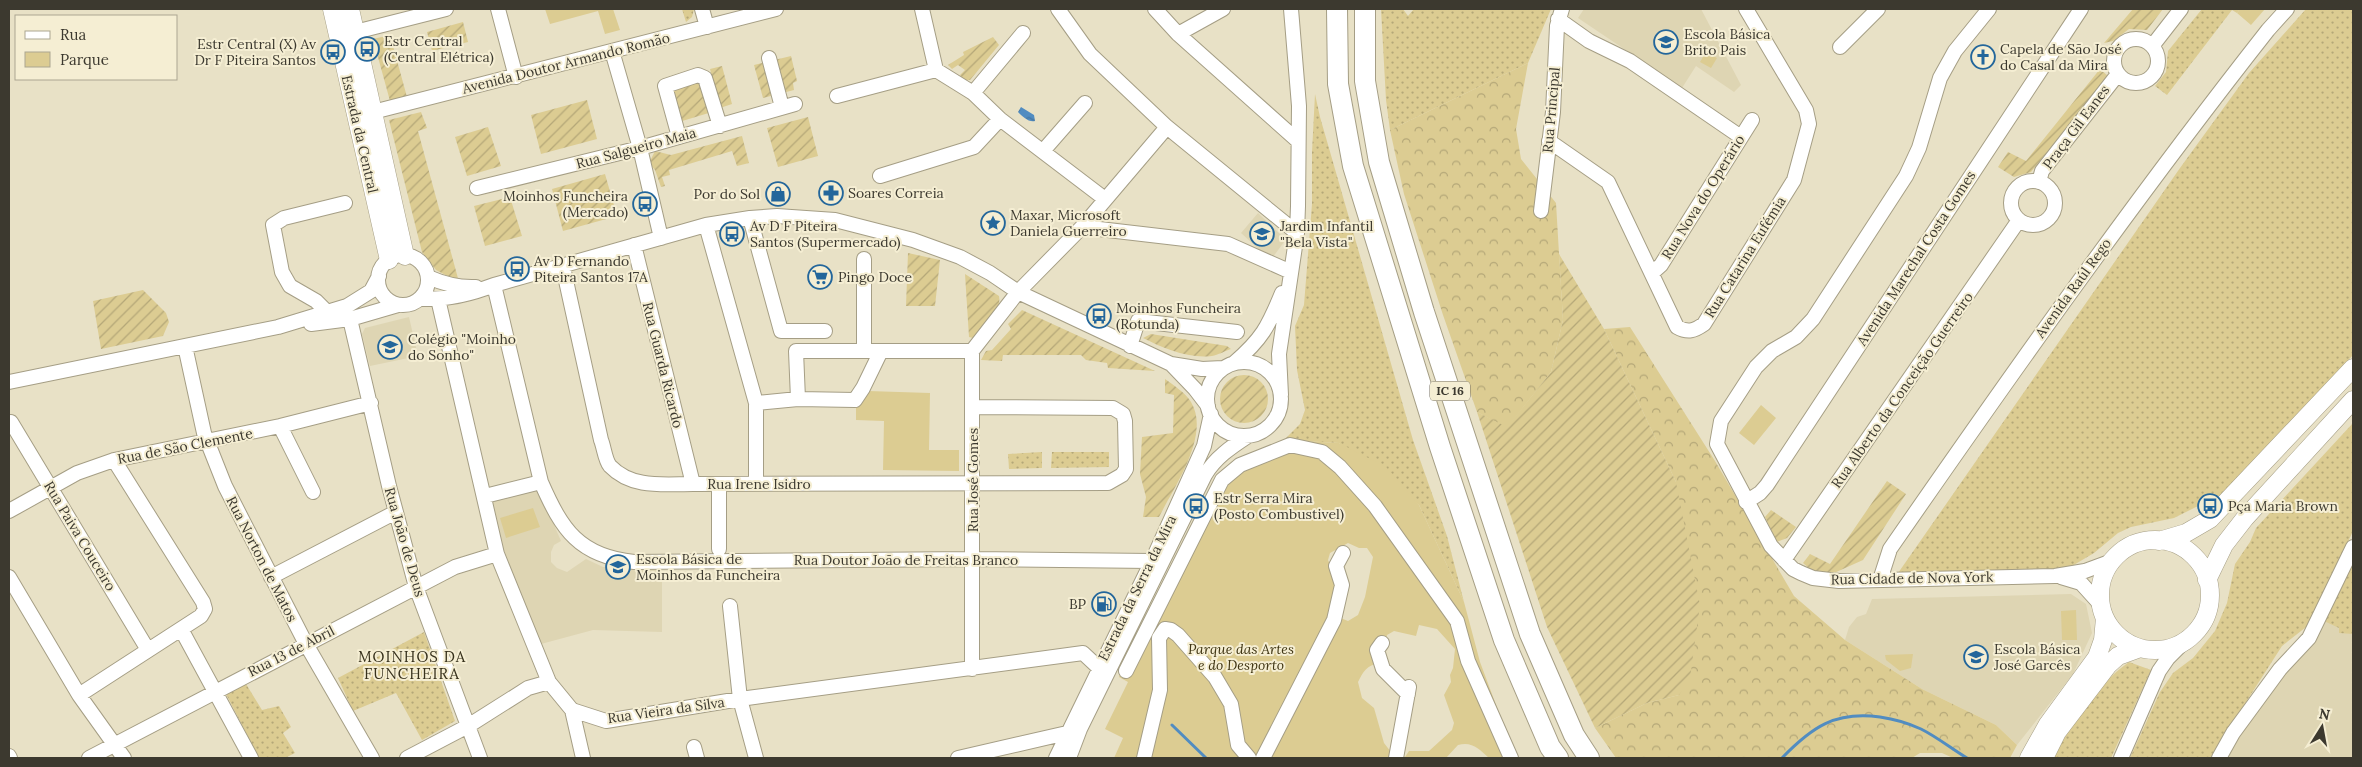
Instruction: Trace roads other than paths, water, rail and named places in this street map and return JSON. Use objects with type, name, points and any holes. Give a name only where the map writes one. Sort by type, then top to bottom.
[{"type":"highway","name":"IC 16","points":[[1337,9],[1338,84],[1353,166],[1440,447],[1504,640],[1550,747],[1558,758]]},
{"type":"highway","name":"IC 16","points":[[1365,9],[1365,81],[1379,162],[1424,312],[1530,634],[1574,735],[1589,758]]},
{"type":"main road","name":"Estrada da Central","points":[[332,9],[365,114],[397,258]]},
{"type":"main road","name":"Estrada da Central","points":[[350,9],[355,32],[365,114]]},
{"type":"main road","points":[[2044,758],[2097,657],[2103,640],[2100,590],[2103,576],[2112,561],[2125,549],[2141,542],[2158,541],[2186,533],[2210,519],[2353,368]]},
{"type":"main road","points":[[2208,580],[2224,545],[2245,518],[2353,400]]},
{"type":"main road","points":[[2102,611],[2114,632],[2127,643],[2140,648],[2154,650],[2169,649],[2185,642],[2198,630],[2207,614],[2210,597],[2208,580],[2200,565],[2189,553],[2175,544],[2158,541]]},
{"type":"main road","points":[[2029,758],[2048,724],[2077,693],[2112,660],[2140,648]]},
{"type":"street","points":[[355,32],[446,9]]},
{"type":"street","points":[[498,9],[516,77]]},
{"type":"street","points":[[702,9],[708,27]]},
{"type":"street","name":"Avenida Doutor Armando Romão","points":[[365,114],[516,77],[776,9]]},
{"type":"street","points":[[922,9],[936,70],[972,93],[1000,119],[1105,200]]},
{"type":"street","points":[[1058,9],[1090,54],[1167,127],[1296,234]]},
{"type":"street","points":[[1155,9],[1178,34],[1298,141]]},
{"type":"street","points":[[1178,34],[1223,9]]},
{"type":"street","points":[[1171,364],[1195,388],[1217,425],[1226,432],[1237,436],[1259,433],[1269,427],[1277,418],[1281,407],[1279,354],[1296,234],[1298,71],[1291,9]]},
{"type":"street","name":"Rua Catarina Eufémia","points":[[1549,141],[1608,182],[1678,326],[1686,331],[1695,330],[1704,324],[1794,180],[1809,124],[1806,110],[1747,9]]},
{"type":"street","points":[[1840,47],[1878,9]]},
{"type":"street","name":"Avenida Marechal Costa Gomes","points":[[1746,502],[1760,493],[1767,485],[2081,9]]},
{"type":"street","points":[[2152,45],[2181,9]]},
{"type":"street","name":"Avenida Raúl Rego","points":[[1880,580],[1890,549],[2028,350],[2148,186],[2262,38],[2287,9]]},
{"type":"street","name":"Rua Cidade de Nova York","points":[[1987,10],[1947,64],[1936,86],[1924,133],[1912,165],[1886,207],[1813,319],[1796,337],[1772,351],[1762,360],[1721,421],[1716,437],[1719,452],[1771,546],[1793,569],[1813,578],[1840,581],[2055,576]]},
{"type":"street","points":[[1560,14],[1589,41],[1630,61],[1741,137]]},
{"type":"street","name":"Rua Principal","points":[[1541,211],[1553,112],[1560,14]]},
{"type":"street","points":[[972,93],[1023,33]]},
{"type":"street","name":"Praça Gil Eanes","points":[[2132,38],[2139,38],[2152,45],[2157,51],[2159,65],[2151,78],[2145,82],[2131,83],[2118,74],[2114,60],[2119,46],[2132,38]]},
{"type":"street","points":[[612,51],[640,148],[661,238]]},
{"type":"street","name":"Rua Salgueiro Maia","points":[[477,188],[640,148],[788,106],[769,58]]},
{"type":"street","points":[[836,96],[936,70]]},
{"type":"street","name":"Praça Gil Eanes","points":[[2039,182],[2042,172],[2118,74]]},
{"type":"street","points":[[679,137],[665,86],[698,75],[705,78],[720,126]]},
{"type":"street","points":[[1043,151],[1085,103]]},
{"type":"street","points":[[880,176],[974,147],[1000,119]]},
{"type":"street","name":"Rua Nova do Operário","points":[[1652,273],[1661,265],[1752,120]]},
{"type":"street","points":[[798,399],[796,351],[972,351],[1018,292],[1082,227],[1167,127]]},
{"type":"street","name":"Praça Gil Eanes","points":[[2039,182],[2050,189],[2054,196],[2054,209],[2051,216],[2044,222],[2036,225],[2029,225],[2019,220],[2011,209],[2013,193],[2023,184],[2039,182]]},
{"type":"street","points":[[327,312],[316,301],[290,286],[282,272],[273,225],[284,218],[345,203]]},
{"type":"street","points":[[9,382],[278,327],[350,319],[398,305],[406,305],[420,299],[438,299],[472,294],[494,285],[706,225],[750,218],[801,217],[835,220],[870,228],[960,257],[990,273],[1018,292],[1171,364],[1202,369],[1247,362],[1259,365],[1270,372],[1278,382],[1281,395]]},
{"type":"street","points":[[750,218],[781,331],[825,331]]},
{"type":"street","name":"Rua Alberto da Conceição Guerreiro","points":[[1784,560],[2019,220]]},
{"type":"street","points":[[706,225],[756,403],[756,484]]},
{"type":"street","points":[[1082,227],[1228,244],[1291,272]]},
{"type":"street","name":"Rua Guarda Ricardo","points":[[634,245],[692,484]]},
{"type":"street","points":[[278,327],[360,300],[371,291],[382,267],[397,258],[420,262],[428,277],[427,289],[420,299]]},
{"type":"street","points":[[864,259],[864,351]]},
{"type":"street","name":"Rua Irene Isidro","points":[[563,267],[601,440],[609,465],[630,481],[646,484],[1108,483],[1116,480],[1126,469],[1125,421],[1123,414],[1113,408],[973,407]]},
{"type":"street","points":[[1209,410],[1210,385],[1228,366],[1250,349],[1268,328],[1291,272]]},
{"type":"street","points":[[379,276],[383,294],[398,305]]},
{"type":"street","points":[[428,277],[442,284],[463,288],[494,285]]},
{"type":"street","name":"Rua Doutor João de Freitas Branco","points":[[494,285],[541,482],[553,510],[570,535],[584,547],[615,560],[634,562],[973,559],[1152,562]]},
{"type":"street","points":[[438,299],[497,554],[549,682],[572,710],[583,758]]},
{"type":"street","name":"Rua João de Deus","points":[[350,319],[416,587],[480,758]]},
{"type":"street","points":[[1130,346],[1138,322],[1237,332]]},
{"type":"street","name":"Rua Norton de Matos","points":[[184,346],[208,442],[225,486],[306,644],[372,758]]},
{"type":"street","points":[[756,403],[798,399],[855,400],[881,351]]},
{"type":"street","name":"Rua José Gomes","points":[[972,351],[972,669]]},
{"type":"street","name":"Rua de São Clemente","points":[[9,511],[77,473],[114,460],[208,442],[371,403]]},
{"type":"street","name":"Estrada da Serra da Mira","points":[[1056,758],[1066,733],[1152,562],[1204,446],[1209,410]]},
{"type":"street","name":"Rua Paiva Couceiro","points":[[11,422],[148,650]]},
{"type":"street","points":[[280,426],[313,492]]},
{"type":"street","name":"Estrada da Serra da Mira","points":[[1069,758],[1080,729],[1205,475],[1211,465],[1248,436]]},
{"type":"street","points":[[1126,671],[1222,480],[1240,465],[1290,445],[1322,452],[1340,467],[1375,506],[1456,621],[1468,661],[1511,758]]},
{"type":"street","points":[[79,695],[201,616],[205,609],[203,602],[114,460]]},
{"type":"street","points":[[485,496],[541,482]]},
{"type":"street","points":[[719,484],[719,549]]},
{"type":"street","points":[[271,577],[396,512]]},
{"type":"street","points":[[2219,758],[2233,733],[2280,669],[2309,638],[2353,547]]},
{"type":"street","points":[[1263,758],[1334,620],[1342,585],[1336,566],[1342,553]]},
{"type":"street","name":"Rua 13 de Abril","points":[[89,758],[216,690],[455,567],[497,554]]},
{"type":"street","points":[[2055,576],[2085,571],[2112,561]]},
{"type":"street","points":[[2055,576],[2081,583],[2102,611]]},
{"type":"street","points":[[9,579],[79,695],[124,758]]},
{"type":"street","points":[[730,606],[740,699],[756,758]]},
{"type":"street","points":[[181,629],[216,690],[251,758]]},
{"type":"street","points":[[1144,758],[1160,690],[1159,638],[1165,629],[1172,630],[1178,635],[1215,677],[1231,704],[1238,745],[1249,758]]},
{"type":"street","points":[[1382,642],[1377,650],[1383,668],[1409,690],[1396,758]]},
{"type":"street","points":[[2121,758],[2159,671],[2168,658],[2185,642]]},
{"type":"street","name":"Rua Vieira da Silva","points":[[572,710],[606,721],[740,699],[1083,653],[1099,668]]},
{"type":"street","points":[[407,758],[468,726],[528,688],[549,682]]},
{"type":"street","points":[[578,735],[593,716]]},
{"type":"street","points":[[958,758],[1066,733]]},
{"type":"water","points":[[1021,107],[1034,115],[1035,121],[1028,120],[1018,112]]},
{"type":"waterway","points":[[1782,758],[1814,730],[1825,724],[1837,719],[1864,716],[1890,719],[1921,729],[1967,758]]},
{"type":"waterway","points":[[1172,725],[1206,758]]},
{"type":"place","name":"Escola Básica Brito Pais","points":[[1666,42]]},
{"type":"place","name":"Estr Central (Central Elétrica)","points":[[367,49]]},
{"type":"place","name":"Estr Central (X) Av Dr F Piteira Santos","points":[[333,52]]},
{"type":"place","name":"Capela de São José do Casal da Mira","points":[[1983,57]]},
{"type":"place","name":"Soares Correia","points":[[831,193]]},
{"type":"place","name":"Por do Sol","points":[[778,194]]},
{"type":"place","name":"Moinhos Funcheira (Mercado)","points":[[645,204]]},
{"type":"place","name":"Maxar, Microsoft Daniela Guerreiro","points":[[993,223]]},
{"type":"place","name":"Av D F Piteira Santos (Supermercado)","points":[[732,234]]},
{"type":"place","name":"Jardim Infantil \"Bela Vista\"","points":[[1262,234]]},
{"type":"place","name":"Av D Fernando Piteira Santos 17A","points":[[517,269]]},
{"type":"place","name":"Pingo Doce","points":[[820,277]]},
{"type":"place","name":"Moinhos Funcheira (Rotunda)","points":[[1099,316]]},
{"type":"place","name":"Colégio \"Moinho do Sonho\"","points":[[390,347]]},
{"type":"place","name":"Estr Serra Mira (Posto Combustivel)","points":[[1196,506]]},
{"type":"place","name":"Pça Maria Brown","points":[[2210,506]]},
{"type":"place","name":"Escola Básica de Moinhos da Funcheira","points":[[618,567]]},
{"type":"place","name":"BP","points":[[1104,604]]},
{"type":"place","name":"Escola Básica José Garcês","points":[[1976,657]]},
{"type":"district","name":"MOINHOS DA FUNCHEIRA","points":[[412,666]]},
{"type":"park label","name":"Parque das Artes e do Desporto","points":[[1241,658]]}]
